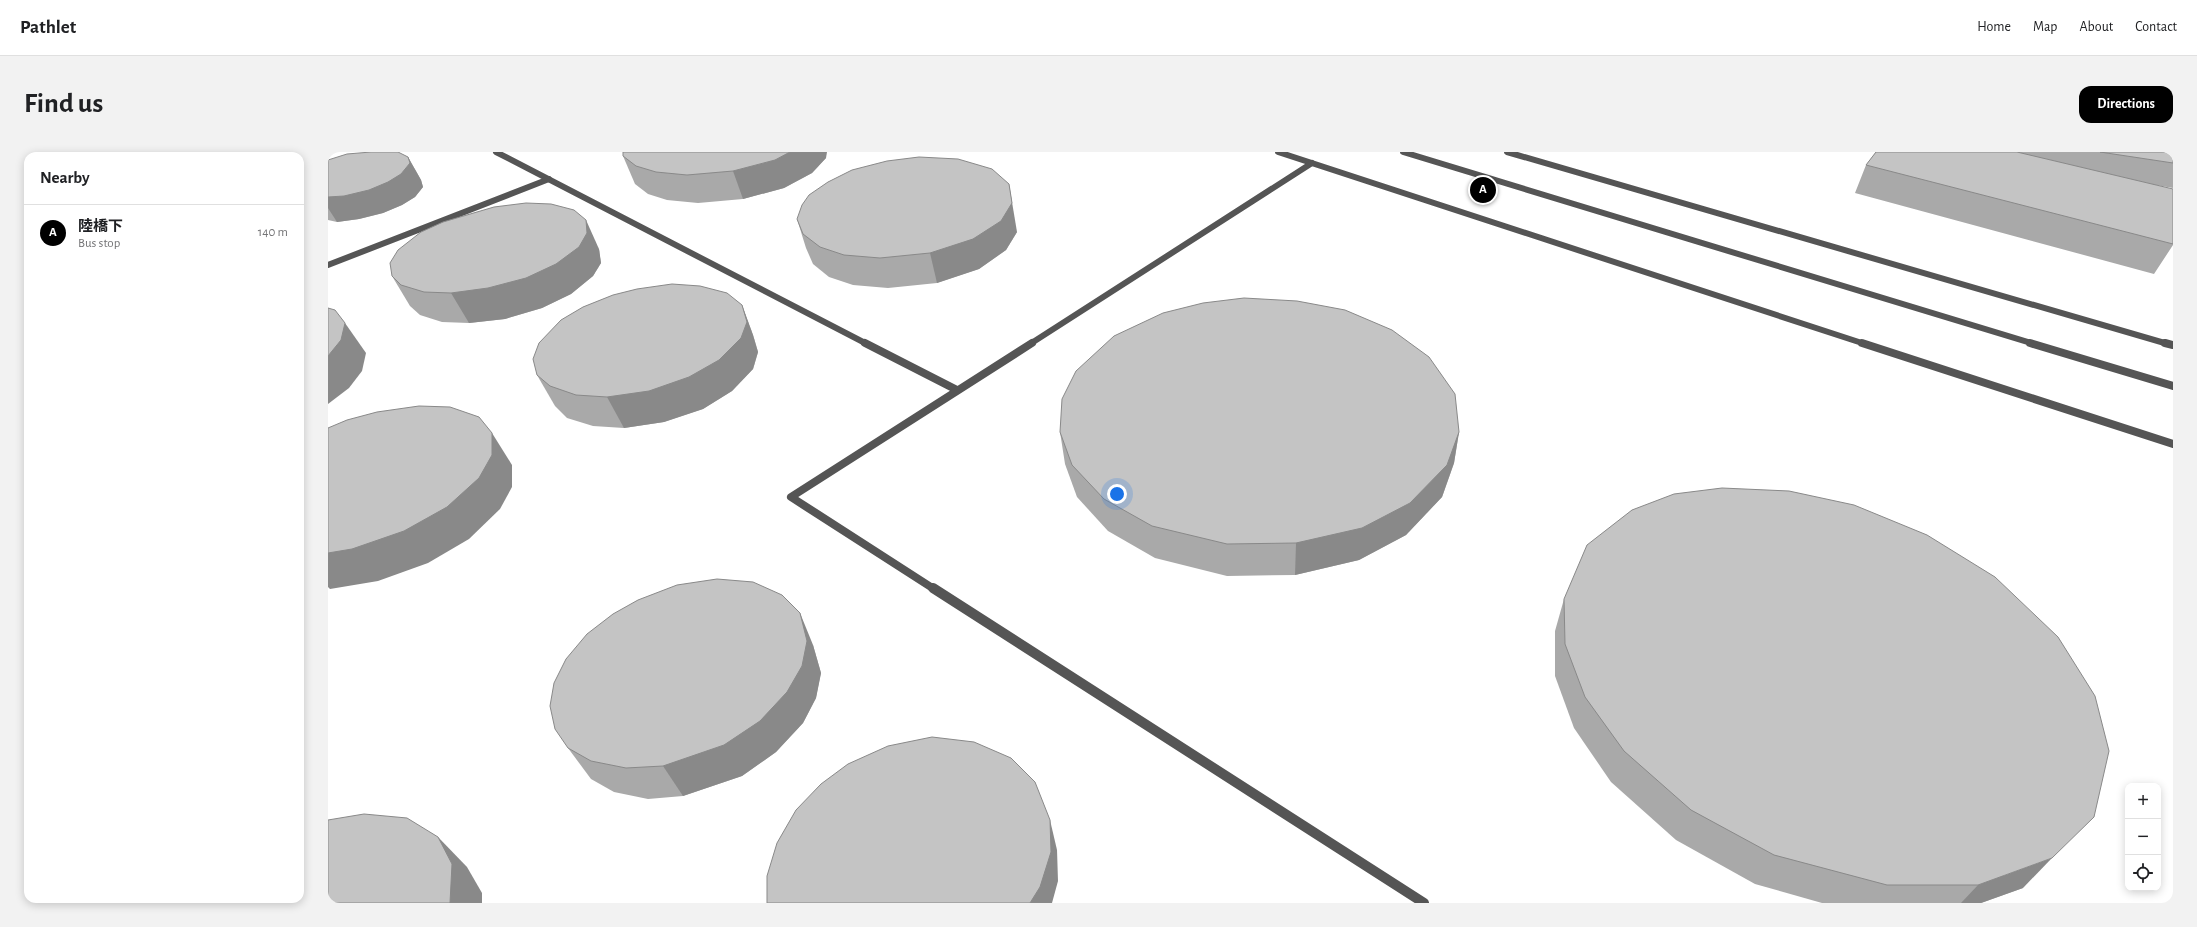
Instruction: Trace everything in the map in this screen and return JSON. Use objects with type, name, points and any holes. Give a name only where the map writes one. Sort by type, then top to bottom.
[{"type":"street","points":[[496,152],[957,390]]},
{"type":"street","points":[[1278,152],[2173,444]]},
{"type":"street","points":[[1404,152],[2173,386]]},
{"type":"street","points":[[1507,152],[2173,345]]},
{"type":"street","points":[[1312,163],[791,496],[1424,903]]},
{"type":"street","points":[[328,265],[549,179]]},
{"type":"building","points":[[398,152],[408,157],[410,163],[401,174],[388,182],[369,190],[344,196],[328,197],[328,160],[347,154]]},
{"type":"building","points":[[623,152],[790,152],[775,160],[733,171],[687,175],[656,172],[636,166],[623,156]]},
{"type":"building","points":[[1876,152],[2017,152],[2173,189],[2173,244],[1866,165]]},
{"type":"building","points":[[2100,152],[2173,152],[2173,163]]},
{"type":"building","points":[[919,157],[958,159],[992,169],[1009,184],[1012,203],[1001,221],[973,239],[930,253],[880,258],[844,255],[820,247],[803,234],[797,219],[802,205],[809,195],[828,182],[852,170],[887,161]]},
{"type":"building","points":[[526,203],[551,204],[574,210],[586,220],[587,233],[579,247],[556,264],[526,278],[488,288],[451,293],[424,292],[401,285],[392,276],[390,263],[398,250],[421,232],[443,222],[494,207]]},
{"type":"building","points":[[672,284],[700,286],[727,293],[742,305],[747,322],[741,338],[719,360],[689,377],[649,391],[607,397],[576,395],[550,386],[537,375],[533,359],[539,343],[561,320],[583,307],[613,295],[637,289]]},
{"type":"building","points":[[1244,298],[1297,301],[1345,310],[1392,330],[1429,357],[1455,394],[1459,432],[1447,465],[1410,503],[1362,528],[1296,543],[1227,544],[1152,526],[1104,499],[1072,465],[1060,432],[1062,399],[1076,371],[1114,336],[1163,313],[1203,303]]},
{"type":"building","points":[[328,308],[335,310],[345,323],[341,340],[328,356]]},
{"type":"building","points":[[419,406],[450,407],[479,417],[492,433],[492,455],[479,478],[447,507],[404,531],[352,549],[328,553],[328,428],[347,420],[377,412]]},
{"type":"building","points":[[1722,488],[1789,491],[1854,505],[1927,535],[1995,577],[2058,637],[2095,696],[2109,751],[2094,817],[2052,858],[1978,885],[1887,885],[1774,855],[1691,810],[1624,751],[1585,697],[1565,644],[1564,599],[1587,545],[1632,510],[1674,494]]},
{"type":"building","points":[[717,579],[753,582],[782,595],[800,613],[807,641],[802,666],[787,692],[760,721],[724,745],[663,766],[626,768],[591,761],[568,748],[555,729],[550,706],[554,683],[566,659],[587,634],[613,614],[638,600],[677,585]]},
{"type":"building","points":[[932,737],[974,742],[1011,758],[1035,782],[1050,820],[1051,852],[1040,887],[1030,903],[767,903],[767,876],[777,843],[796,810],[821,784],[848,764],[888,746]]},
{"type":"building","points":[[364,814],[407,818],[438,837],[452,864],[450,903],[328,903],[328,820]]},
{"type":"place","name":"陸橋下","points":[[1483,190]]}]
